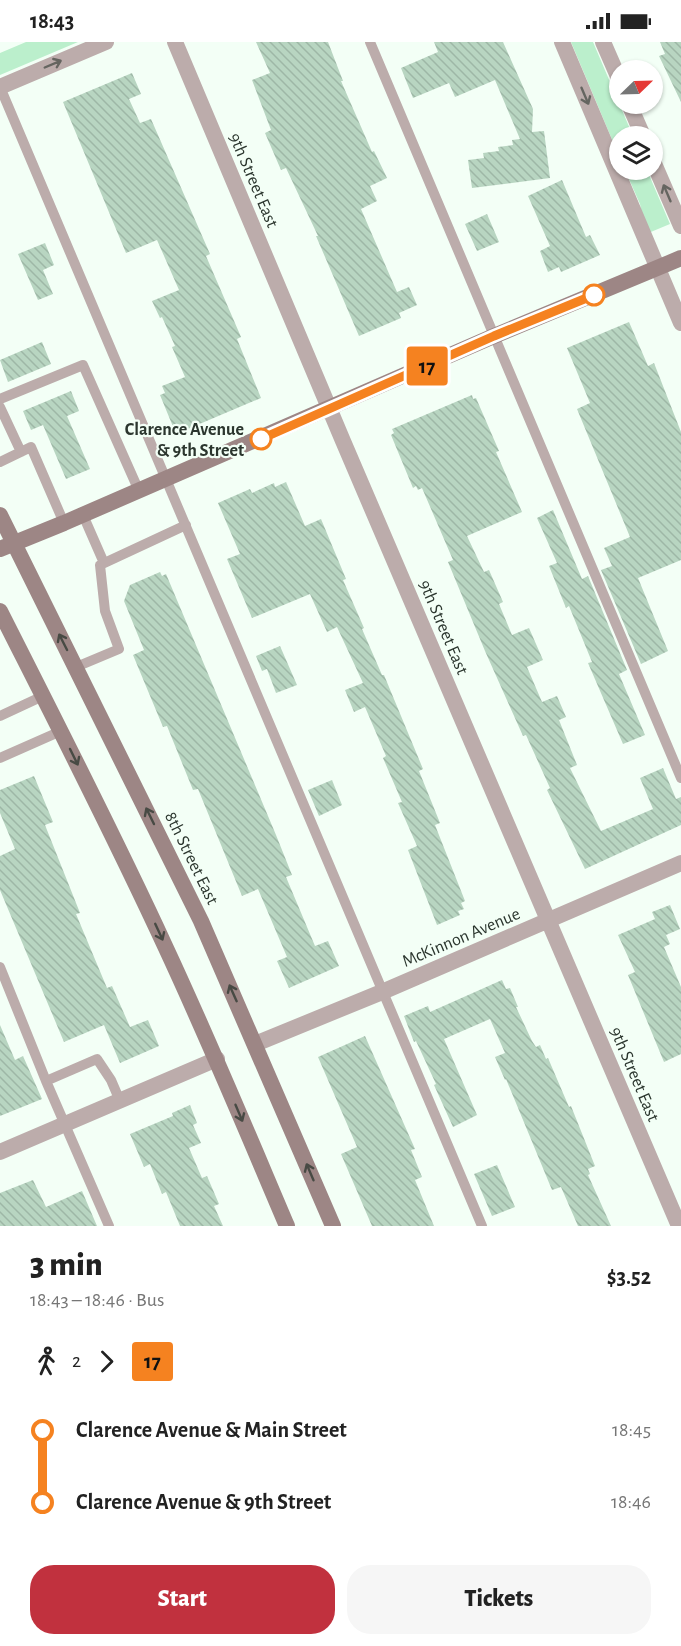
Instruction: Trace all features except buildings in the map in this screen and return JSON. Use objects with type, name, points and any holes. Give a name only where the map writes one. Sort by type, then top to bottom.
[{"type":"main road","points":[[7,546],[681,258]]},
{"type":"main road","name":"8th Street East","points":[[0,515],[7,546],[76,667],[201,921],[333,1226]]},
{"type":"main road","points":[[0,611],[161,938],[217,1059],[287,1226]]},
{"type":"street","points":[[0,87],[106,42]]},
{"type":"street","name":"9th Street East","points":[[175,42],[679,1226]]},
{"type":"street","points":[[562,42],[681,323]]},
{"type":"street","points":[[603,42],[611,60]]},
{"type":"street","points":[[661,180],[681,226]]},
{"type":"street","name":"McKinnon Avenue","points":[[255,1044],[382,992],[681,863]]},
{"type":"street","points":[[0,1152],[217,1059]]},
{"type":"lane","points":[[370,42],[681,778]]},
{"type":"lane","points":[[0,87],[482,1226]]},
{"type":"lane","points":[[0,399],[83,365],[139,491]]},
{"type":"lane","points":[[0,406],[21,452]]},
{"type":"lane","points":[[0,462],[31,447],[64,523]]},
{"type":"lane","points":[[83,515],[104,563]]},
{"type":"lane","points":[[76,667],[119,649],[105,611],[100,565],[186,525]]},
{"type":"lane","points":[[0,716],[43,696]]},
{"type":"lane","points":[[0,758],[61,731]]},
{"type":"lane","points":[[0,967],[64,1124],[109,1226]]},
{"type":"lane","points":[[46,1081],[97,1059],[111,1080],[120,1101]]},
{"type":"green space","points":[[26,42],[78,42],[0,75],[0,53]]},
{"type":"green space","points":[[571,42],[593,42],[609,80],[609,114],[624,114],[629,126],[609,126],[609,132]]},
{"type":"green space","points":[[629,180],[651,180],[670,224],[646,234],[640,204]]},
{"type":"bus line","name":"17","points":[[261,439],[494,336],[594,295]]},
{"type":"place","name":"Clarence Avenue & 9th Street","points":[[261,439]]}]
